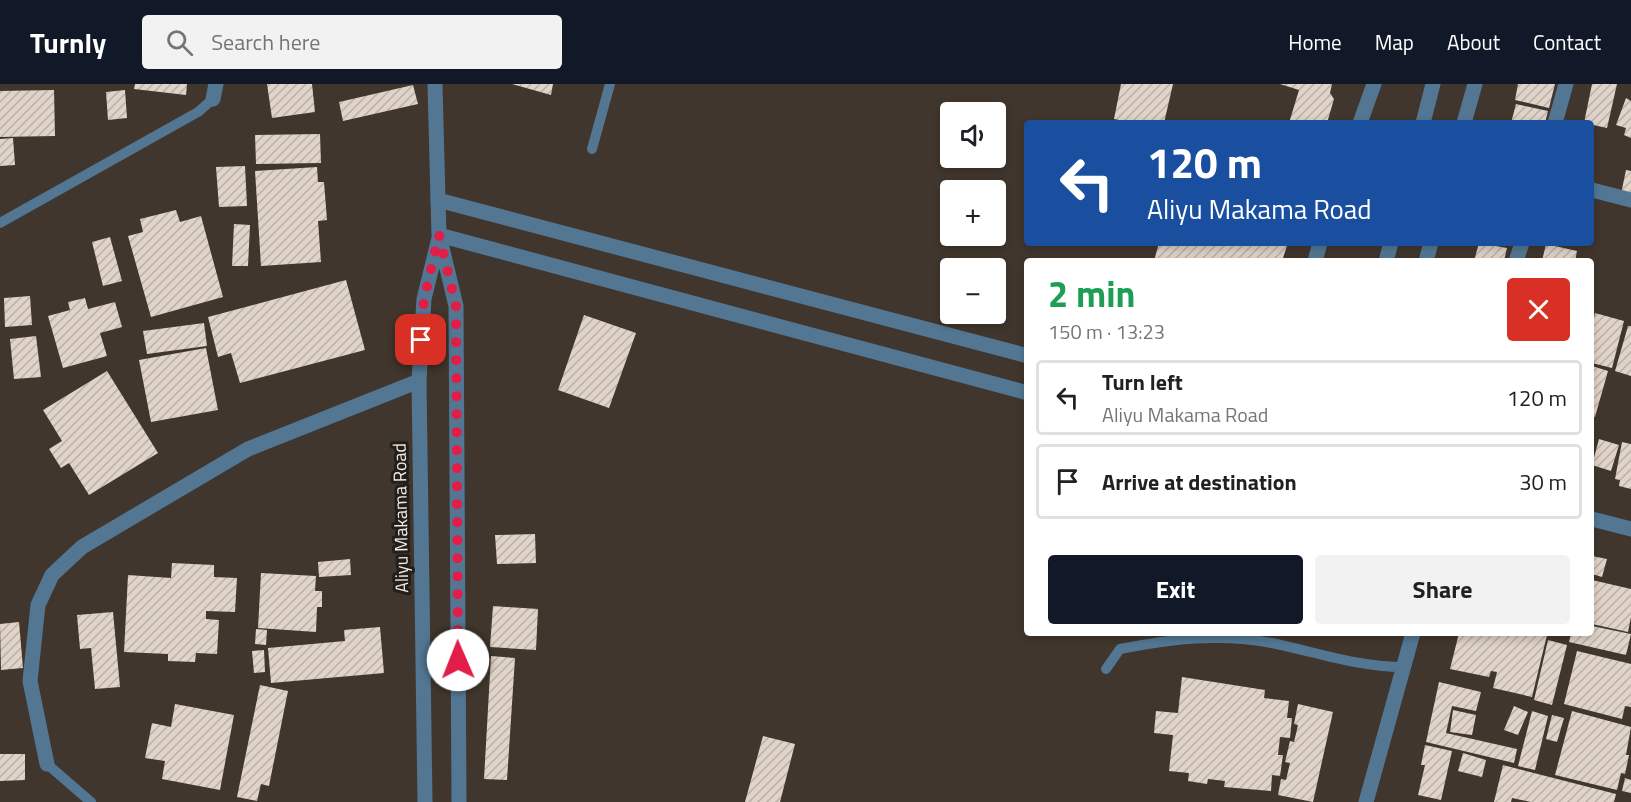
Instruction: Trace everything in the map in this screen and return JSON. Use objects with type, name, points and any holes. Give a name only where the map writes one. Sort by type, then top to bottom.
[{"type":"street","name":"Aliyu Makama Road","points":[[435,84],[439,235],[456,306],[459,802]]},
{"type":"street","points":[[1361,120],[1374,84]]},
{"type":"street","points":[[1424,120],[1433,84]]},
{"type":"street","points":[[1465,120],[1475,84]]},
{"type":"street","points":[[1556,120],[1566,84]]},
{"type":"street","points":[[1594,191],[1631,200]]},
{"type":"street","points":[[438,200],[1024,355]]},
{"type":"street","name":"Aliyu Makama Road","points":[[425,802],[419,381],[424,299],[439,235]]},
{"type":"street","points":[[439,235],[1024,392]]},
{"type":"street","points":[[47,764],[30,681],[38,605],[52,575],[82,548],[248,449],[419,381]]},
{"type":"street","points":[[1594,520],[1631,529]]},
{"type":"street","points":[[1366,802],[1412,636]]},
{"type":"lane","points":[[592,149],[610,84]]},
{"type":"lane","points":[[0,223],[198,112],[214,92]]},
{"type":"lane","points":[[1106,669],[1120,650],[1157,641],[1205,636],[1270,643],[1381,667],[1403,667]]},
{"type":"lane","points":[[47,764],[91,802]]},
{"type":"building","points":[[135,84],[187,84],[186,95],[134,89]]},
{"type":"building","points":[[267,84],[312,84],[315,112],[272,118]]},
{"type":"building","points":[[512,84],[553,84],[551,95]]},
{"type":"building","points":[[1121,84],[1173,84],[1165,120],[1114,119]]},
{"type":"building","points":[[1280,84],[1332,84],[1330,93],[1334,99],[1328,120],[1290,120],[1299,90]]},
{"type":"building","points":[[1518,84],[1555,84],[1549,108],[1515,100]]},
{"type":"building","points":[[1592,84],[1617,84],[1607,128],[1594,125],[1594,120],[1585,120]]},
{"type":"building","points":[[413,85],[418,104],[343,121],[339,102]]},
{"type":"building","points":[[54,90],[55,136],[0,137],[0,91]]},
{"type":"building","points":[[125,90],[127,118],[108,120],[106,92]]},
{"type":"building","points":[[1626,98],[1631,101],[1631,138],[1624,135],[1626,128],[1616,125]]},
{"type":"building","points":[[1516,104],[1548,111],[1546,120],[1512,120]]},
{"type":"building","points":[[320,134],[321,163],[256,164],[255,135]]},
{"type":"building","points":[[13,138],[15,165],[0,166],[0,139]]},
{"type":"building","points":[[245,166],[247,206],[219,207],[216,167]]},
{"type":"building","points":[[317,167],[318,182],[324,182],[327,220],[318,221],[321,262],[261,266],[255,171]]},
{"type":"building","points":[[1626,170],[1631,171],[1631,196],[1621,194]]},
{"type":"building","points":[[176,210],[180,222],[201,216],[223,297],[151,317],[128,236],[143,232],[140,219]]},
{"type":"building","points":[[234,224],[250,225],[248,266],[232,266]]},
{"type":"building","points":[[110,237],[122,281],[103,286],[92,242]]},
{"type":"building","points":[[1158,246],[1287,246],[1283,258],[1155,258]]},
{"type":"building","points":[[1478,246],[1507,248],[1505,258],[1475,258]]},
{"type":"building","points":[[1546,246],[1577,251],[1576,258],[1543,258]]},
{"type":"building","points":[[346,280],[365,350],[240,383],[231,353],[218,357],[208,317]]},
{"type":"building","points":[[30,296],[32,325],[5,327],[4,298]]},
{"type":"building","points":[[85,298],[88,309],[115,302],[122,327],[100,333],[107,356],[63,368],[48,316],[70,310],[68,302]]},
{"type":"building","points":[[1595,313],[1624,321],[1612,368],[1594,364]]},
{"type":"building","points":[[584,315],[636,333],[609,408],[558,390]]},
{"type":"building","points":[[204,323],[207,346],[147,354],[143,331]]},
{"type":"building","points":[[1628,326],[1631,326],[1631,376],[1615,371]]},
{"type":"building","points":[[36,336],[41,377],[14,379],[10,339]]},
{"type":"building","points":[[206,348],[218,410],[151,422],[139,360]]},
{"type":"building","points":[[1594,367],[1608,371],[1594,417]]},
{"type":"building","points":[[107,371],[158,453],[89,495],[69,463],[61,468],[49,449],[62,441],[43,410]]},
{"type":"building","points":[[1599,439],[1619,445],[1611,471],[1594,466]]},
{"type":"building","points":[[1622,442],[1631,444],[1631,489],[1619,486],[1620,480],[1615,479]]},
{"type":"building","points":[[535,534],[536,563],[497,564],[495,535]]},
{"type":"building","points":[[1594,556],[1607,559],[1602,577],[1594,575]]},
{"type":"building","points":[[350,559],[351,575],[319,577],[318,562]]},
{"type":"building","points":[[172,563],[214,565],[214,577],[237,578],[235,612],[206,611],[206,619],[219,620],[217,654],[196,653],[195,662],[168,661],[168,654],[124,652],[128,575],[171,578]]},
{"type":"building","points":[[261,573],[316,576],[315,591],[322,591],[322,607],[317,607],[316,632],[258,628]]},
{"type":"building","points":[[1594,580],[1631,589],[1631,617],[1628,632],[1594,624]]},
{"type":"building","points":[[493,606],[538,609],[536,650],[490,647]]},
{"type":"building","points":[[113,612],[120,687],[95,689],[91,648],[80,649],[77,615]]},
{"type":"building","points":[[19,622],[23,668],[1,670],[0,624]]},
{"type":"building","points":[[1594,626],[1631,634],[1626,655],[1569,642],[1570,636],[1594,636]]},
{"type":"building","points":[[380,627],[384,673],[271,683],[268,648],[345,641],[344,630]]},
{"type":"building","points":[[256,629],[267,630],[266,645],[255,644]]},
{"type":"building","points":[[1458,636],[1547,636],[1532,697],[1493,688],[1497,672],[1491,671],[1489,677],[1450,669]]},
{"type":"building","points":[[1548,640],[1567,645],[1552,705],[1534,700]]},
{"type":"building","points":[[264,650],[265,672],[254,673],[252,651]]},
{"type":"building","points":[[1577,651],[1631,664],[1631,707],[1625,706],[1622,719],[1564,704]]},
{"type":"building","points":[[491,656],[515,658],[507,780],[484,779]]},
{"type":"building","points":[[1182,677],[1265,690],[1264,698],[1289,701],[1287,718],[1292,718],[1290,738],[1280,737],[1278,755],[1283,755],[1280,776],[1272,775],[1271,791],[1224,787],[1225,781],[1208,779],[1207,784],[1188,781],[1189,773],[1169,771],[1173,735],[1154,733],[1156,711],[1178,713]]},
{"type":"building","points":[[1439,682],[1481,692],[1476,711],[1452,706],[1446,733],[1517,749],[1514,763],[1426,742]]},
{"type":"building","points":[[260,685],[288,691],[269,786],[261,784],[257,801],[237,797]]},
{"type":"building","points":[[175,704],[234,715],[220,790],[162,779],[165,761],[145,758],[152,723],[171,727]]},
{"type":"building","points":[[1298,704],[1333,712],[1313,802],[1278,795],[1281,779],[1286,780],[1290,763],[1285,762],[1290,741],[1294,742],[1298,725],[1294,724]]},
{"type":"building","points":[[1514,706],[1528,712],[1518,735],[1504,730]]},
{"type":"building","points":[[1453,710],[1476,715],[1472,735],[1450,732]]},
{"type":"building","points":[[1532,711],[1548,716],[1535,770],[1518,766]]},
{"type":"building","points":[[1572,711],[1631,727],[1625,774],[1621,773],[1617,790],[1555,775]]},
{"type":"building","points":[[1552,715],[1564,718],[1557,742],[1546,739]]},
{"type":"building","points":[[763,736],[795,744],[780,802],[745,802]]},
{"type":"building","points":[[1425,745],[1452,751],[1441,800],[1418,795],[1425,765],[1421,765]]},
{"type":"building","points":[[1463,753],[1486,760],[1482,777],[1458,771]]},
{"type":"building","points":[[0,754],[25,754],[25,780],[0,781]]},
{"type":"building","points":[[1503,765],[1616,794],[1614,802],[1531,802],[1512,798],[1511,802],[1494,802]]},
{"type":"building","points":[[1625,778],[1631,780],[1631,793],[1622,791]]},
{"type":"route","points":[[421,340],[424,299],[439,235],[456,306],[458,660]]}]
